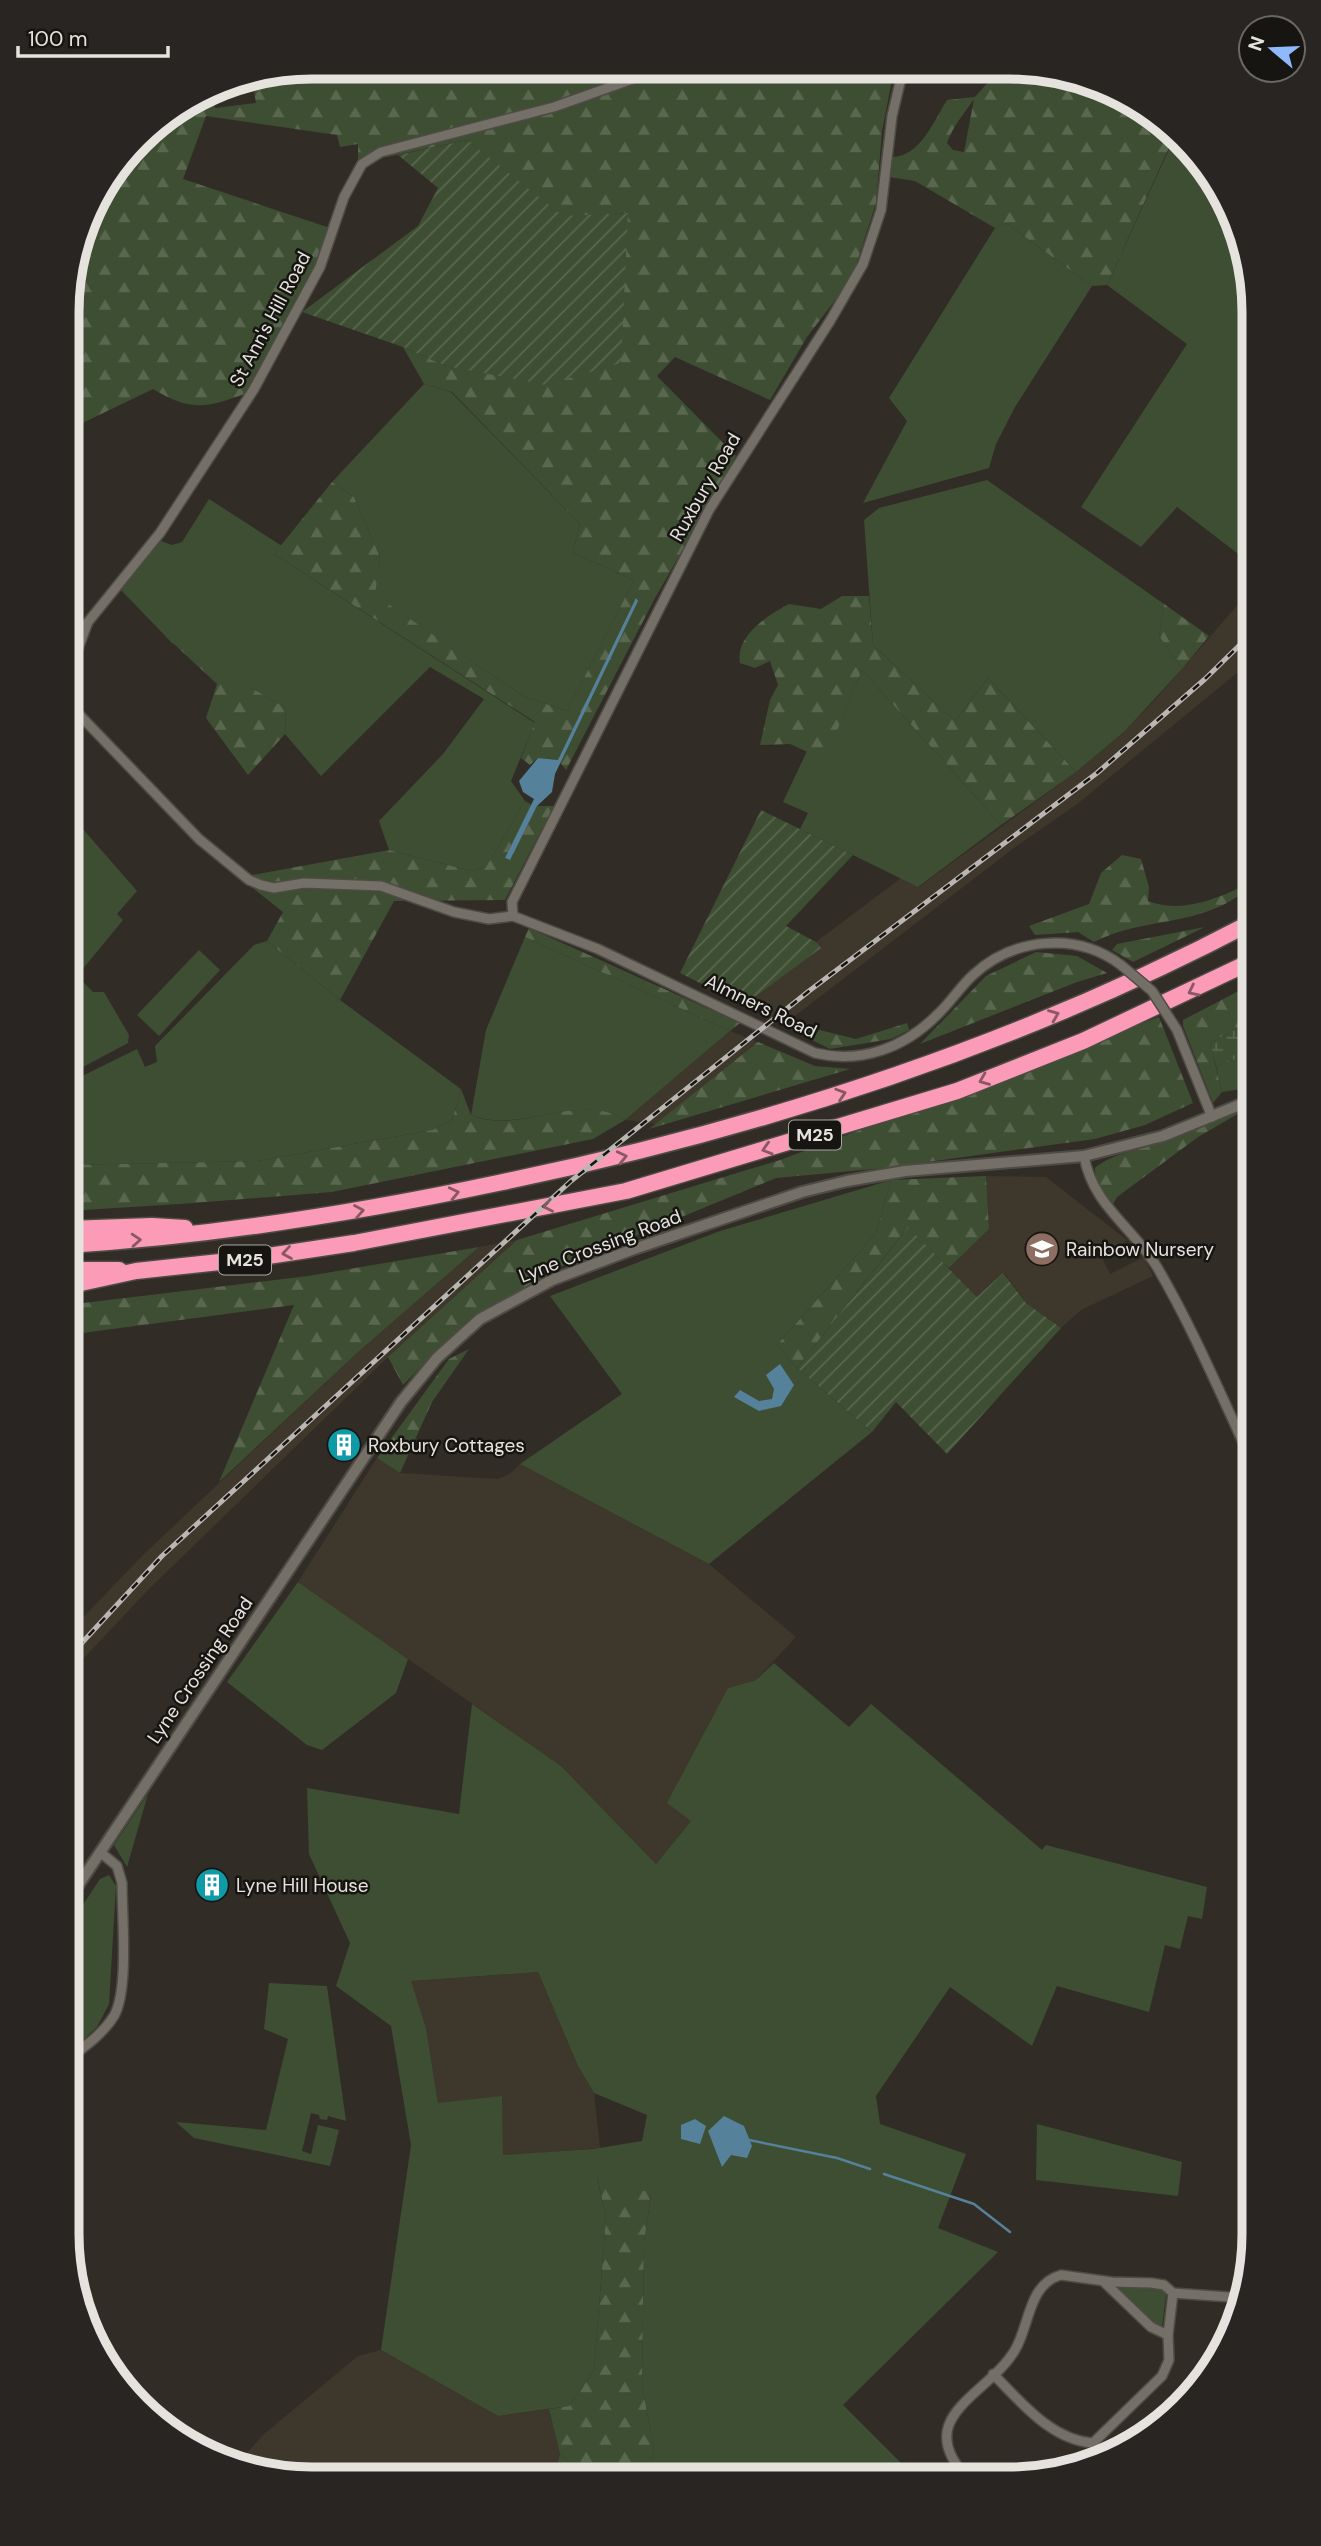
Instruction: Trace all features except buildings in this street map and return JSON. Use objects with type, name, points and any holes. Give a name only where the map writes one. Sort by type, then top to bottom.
[{"type":"highway","name":"M25","points":[[79,1244],[155,1239],[323,1218],[425,1200],[631,1155],[771,1116],[921,1068],[1070,1008],[1188,956],[1242,927]]},
{"type":"highway","name":"M25","points":[[79,1270],[136,1271],[354,1243],[626,1191],[957,1091],[1083,1041],[1242,966]]},
{"type":"highway","points":[[79,1229],[152,1226],[219,1230]]},
{"type":"highway","points":[[79,1284],[136,1271]]},
{"type":"street","name":"St Ann's Hill Road","points":[[79,646],[88,622],[160,533],[254,389],[320,267],[344,197],[367,159],[381,152],[554,107],[634,79]]},
{"type":"street","name":"Ruxbury Road","points":[[513,916],[512,902],[709,510],[863,264],[881,210],[892,116],[901,79]]},
{"type":"street","points":[[79,714],[199,839],[249,880],[274,888],[304,883],[381,886],[454,912],[489,919],[513,916]]},
{"type":"street","name":"Almners Road","points":[[513,916],[598,948],[815,1052],[835,1058],[884,1051],[911,1038],[937,1016],[974,974],[1003,955],[1037,943],[1076,944],[1100,952],[1121,965],[1152,991],[1177,1030],[1212,1117]]},
{"type":"street","name":"Lyne Crossing Road","points":[[79,1884],[401,1402],[437,1358],[480,1319],[552,1280],[802,1192],[905,1171],[1084,1156],[1163,1136],[1242,1104]]},
{"type":"street","points":[[1084,1156],[1094,1191],[1138,1240],[1162,1277],[1242,1441]]},
{"type":"street","points":[[79,2050],[103,2031],[115,2014],[121,1997],[122,1883],[117,1866],[100,1852]]},
{"type":"street","points":[[959,2467],[951,2456],[947,2437],[953,2414],[961,2402],[1014,2351],[1041,2288],[1054,2277],[1061,2274],[1103,2281],[1151,2283],[1164,2285],[1173,2293],[1233,2297]]},
{"type":"street","points":[[1103,2281],[1151,2327],[1168,2335]]},
{"type":"street","points":[[993,2374],[1044,2423],[1081,2442],[1093,2443],[1163,2376],[1169,2360],[1168,2335],[1173,2293]]},
{"type":"street","points":[[1093,2443],[1095,2450]]},
{"type":"shaded area","points":[[1242,600],[1242,669],[1076,805],[1018,845],[787,1022],[782,1025],[744,1005],[820,948],[816,942],[901,878],[919,887],[1076,772],[1125,731]]},
{"type":"shaded area","points":[[730,1031],[758,1042],[656,1124],[625,1120]]},
{"type":"shaded area","name":"Rainbow Nursery","points":[[986,1176],[1046,1177],[1127,1240],[1102,1258],[1110,1274],[1144,1257],[1153,1276],[1081,1310],[1061,1328],[1026,1303],[1004,1273],[977,1297],[949,1268],[989,1229]]},
{"type":"shaded area","points":[[517,1240],[388,1357],[149,1589],[79,1663],[79,1622],[144,1554],[357,1353],[479,1247]]},
{"type":"shaded area","points":[[377,1458],[400,1473],[497,1479],[510,1474],[520,1464],[709,1564],[796,1637],[756,1680],[728,1688],[691,1821],[656,1864],[561,1766],[298,1582]]},
{"type":"shaded area","points":[[538,1972],[578,2066],[594,2093],[600,2148],[503,2156],[438,2103],[426,2028],[410,1981]]},
{"type":"shaded area","points":[[381,2350],[498,2416],[549,2409],[560,2454],[556,2467],[311,2467],[281,2465],[244,2457],[263,2435],[358,2356]]},
{"type":"green space","points":[[311,79],[892,79],[882,131],[876,203],[852,278],[807,337],[770,400],[675,357],[657,376],[736,456],[654,600],[566,770],[558,760],[538,758],[530,765],[521,758],[535,722],[274,554],[332,482],[354,497],[380,557],[375,595],[523,696],[567,711],[634,580],[573,553],[580,524],[452,392],[424,384],[403,347],[446,366],[628,213],[563,217],[467,140],[358,163],[358,144],[340,147],[337,135],[206,116],[183,179],[330,228],[317,265],[247,393],[220,402],[199,405],[178,401],[153,389],[79,425],[79,311],[83,266],[91,237],[118,182],[136,158],[158,136],[195,110],[214,101],[215,108],[256,103],[254,91],[228,95],[237,91],[281,81]]},
{"type":"green space","points":[[991,79],[1025,79],[1055,83],[1093,95],[1162,135],[1171,144],[1107,285],[1092,286],[1006,223],[995,228],[915,181],[890,177],[892,157],[911,151],[918,144],[947,100],[975,97]],"holes":[[[974,99],[964,152],[953,150],[947,143]]]},
{"type":"green space","points":[[467,140],[563,216],[628,213],[621,363],[546,385],[446,366],[403,347],[302,312],[418,226],[438,188],[398,155]]},
{"type":"green space","points":[[1171,144],[1203,182],[1218,209],[1238,266],[1242,296],[1242,557],[1177,507],[1141,547],[1081,507],[1187,344],[1107,285]]},
{"type":"green space","points":[[1006,223],[1092,286],[1015,407],[996,444],[989,468],[863,503],[907,421],[889,398],[995,228]]},
{"type":"green space","points":[[424,384],[451,392],[580,524],[573,553],[634,580],[567,711],[523,696],[374,595],[380,557],[354,497],[332,482]]},
{"type":"green space","points":[[987,480],[1164,604],[1159,636],[1182,669],[1125,731],[1076,772],[988,678],[955,721],[873,645],[864,520],[879,508]]},
{"type":"green space","points":[[209,499],[282,546],[274,554],[535,723],[511,781],[525,801],[486,867],[471,871],[389,850],[379,821],[443,754],[484,699],[430,667],[321,776],[285,734],[286,708],[172,643],[120,589],[161,541],[172,545],[182,542]]},
{"type":"green space","points":[[842,596],[869,596],[873,645],[955,721],[988,678],[1076,772],[1001,825],[862,670],[825,760],[790,744],[760,745],[770,700],[778,685],[770,661],[755,668],[740,663],[743,644],[763,620],[789,604],[821,609]]},
{"type":"green space","points":[[1164,604],[1209,636],[1182,669],[1159,636]]},
{"type":"green space","points":[[173,643],[286,708],[285,734],[248,775],[206,718],[217,684]]},
{"type":"green space","points":[[862,670],[1001,825],[918,887],[800,829],[808,813],[783,802],[807,751],[825,759]]},
{"type":"green space","points":[[525,801],[532,805],[505,858],[509,860],[537,806],[554,806],[505,900],[394,901],[340,1000],[267,941],[283,912],[230,870],[236,863],[252,875],[389,850],[471,871],[486,867]]},
{"type":"green space","points":[[761,810],[853,855],[786,926],[816,942],[821,948],[744,1005],[680,973]]},
{"type":"green space","points":[[79,825],[137,891],[117,914],[123,920],[79,974]]},
{"type":"green space","points":[[1242,844],[1242,893],[1216,908],[1186,918],[1125,930],[1094,942],[1078,932],[1035,935],[1029,926],[1089,904],[1101,873],[1122,855],[1141,859],[1149,887],[1148,901],[1184,906],[1219,897],[1241,887]]},
{"type":"green space","points":[[1205,927],[1133,962],[1112,950],[1117,944]]},
{"type":"green space","points":[[529,928],[740,1023],[730,1031],[525,937]]},
{"type":"green space","points":[[525,937],[730,1031],[625,1120],[607,1112],[588,1110],[509,1120],[490,1120],[471,1115],[486,1030]]},
{"type":"green space","points":[[267,941],[340,1000],[461,1089],[452,1121],[432,1130],[258,1161],[79,1165],[79,1078],[137,1049],[145,1067],[157,1062],[155,1046],[254,945]]},
{"type":"green space","points":[[199,950],[220,970],[159,1036],[137,1015]]},
{"type":"green space","points":[[1036,952],[1077,956],[1107,973],[1077,982],[920,1044],[986,976]]},
{"type":"green space","points":[[79,978],[93,992],[104,992],[129,1035],[128,1043],[79,1069]]},
{"type":"green space","points":[[1242,989],[1242,1026],[1210,1043],[1222,1092],[1213,1103],[1183,1026],[1183,1020]]},
{"type":"green space","points":[[1159,1017],[1193,1103],[1145,1125],[1095,1139],[884,1168],[776,1178],[560,1267],[467,1321],[403,1385],[388,1357],[517,1240],[783,1159]]},
{"type":"green space","points":[[787,1022],[856,1039],[907,1023],[909,1030],[891,1039],[830,1049],[782,1025]]},
{"type":"green space","points":[[1242,1026],[1242,1057],[1216,1066],[1210,1043]]},
{"type":"green space","points":[[758,1042],[815,1066],[850,1069],[649,1129]]},
{"type":"green space","points":[[1242,1057],[1242,1089],[1222,1092],[1216,1066]]},
{"type":"green space","points":[[461,1089],[471,1115],[490,1120],[588,1110],[607,1112],[625,1120],[593,1139],[332,1192],[180,1204],[79,1204],[79,1165],[258,1161],[432,1130],[452,1121]]},
{"type":"green space","points":[[1241,1112],[1198,1137],[1117,1197],[1112,1206],[1100,1188],[1095,1168],[1109,1159],[1220,1117]]},
{"type":"green space","points":[[986,1176],[989,1229],[949,1268],[907,1228],[797,1368],[777,1345],[876,1233],[891,1180]]},
{"type":"green space","points":[[891,1180],[876,1233],[777,1345],[797,1368],[872,1432],[709,1564],[520,1464],[622,1394],[550,1296],[720,1231]]},
{"type":"green space","points":[[79,1204],[180,1204],[79,1210]]},
{"type":"green space","points":[[908,1227],[977,1297],[1003,1273],[1026,1303],[1061,1328],[947,1454],[896,1402],[872,1432],[797,1368]]},
{"type":"green space","points":[[479,1247],[357,1353],[219,1482],[294,1305],[79,1333],[79,1304],[308,1276]]},
{"type":"green space","points":[[469,1349],[432,1402],[400,1473],[377,1458],[449,1359]]},
{"type":"green space","points":[[298,1582],[408,1659],[396,1693],[322,1750],[307,1745],[227,1682]]},
{"type":"green space","points":[[774,1663],[849,1727],[871,1704],[1042,1850],[1046,1845],[1207,1887],[1202,1919],[1188,1916],[1180,1949],[1165,1945],[1149,2012],[1057,1986],[1032,2046],[950,1987],[876,2096],[880,2124],[966,2154],[938,2228],[998,2252],[843,2405],[905,2467],[651,2467],[654,2449],[642,2385],[644,2242],[651,2194],[597,2177],[606,2218],[594,2370],[569,2406],[498,2416],[381,2350],[411,2145],[391,2026],[336,1986],[350,1943],[309,1854],[307,1788],[459,1814],[472,1704],[561,1766],[656,1864],[691,1821],[667,1803],[728,1688],[756,1680]],"holes":[[[538,1972],[578,2066],[594,2093],[647,2115],[642,2141],[593,2149],[503,2155],[502,2096],[438,2103],[426,2028],[411,1981]]]},
{"type":"green space","points":[[148,1794],[127,1867],[114,1845]]},
{"type":"green space","points":[[109,1875],[116,1886],[109,2004],[97,2027],[79,2044],[79,1911],[100,1879]]},
{"type":"green space","points":[[269,1983],[327,1986],[346,2121],[328,2116],[327,2120],[320,2119],[319,2115],[311,2113],[302,2151],[311,2154],[318,2125],[339,2130],[330,2166],[194,2138],[176,2122],[266,2130],[288,2039],[264,2029]]},
{"type":"green space","points":[[1037,2124],[1182,2162],[1178,2196],[1036,2180]]},
{"type":"green space","points":[[597,2176],[651,2193],[644,2243],[642,2385],[654,2449],[651,2467],[574,2467],[560,2454],[549,2409],[569,2406],[594,2370],[606,2218]]},
{"type":"green space","points":[[1117,2285],[1164,2290],[1166,2295],[1162,2327],[1156,2327],[1113,2287]]},
{"type":"green space","points":[[560,2454],[574,2467],[556,2467]]},
{"type":"water","points":[[636,598],[638,601],[555,774],[552,792],[537,806],[510,860],[505,858],[534,799],[523,792],[519,781],[538,758],[558,760]]},
{"type":"water","points":[[780,1364],[794,1385],[781,1406],[759,1411],[734,1397],[740,1390],[759,1401],[772,1399],[774,1389],[766,1375]]},
{"type":"water","points":[[724,2116],[744,2126],[752,2146],[747,2158],[731,2155],[722,2167],[708,2131]]},
{"type":"water","points":[[695,2119],[706,2126],[700,2144],[681,2139],[681,2125]]},
{"type":"waterway","points":[[749,2140],[837,2158],[870,2169]]},
{"type":"waterway","points":[[884,2174],[974,2204],[1010,2232]]},
{"type":"railway","points":[[79,1646],[162,1556],[571,1181],[809,991],[1097,773],[1205,679],[1242,643]]},
{"type":"place","name":"Rainbow Nursery","points":[[1042,1249]]},
{"type":"place","name":"Roxbury Cottages","points":[[344,1445]]},
{"type":"place","name":"Lyne Hill House","points":[[212,1885]]}]
